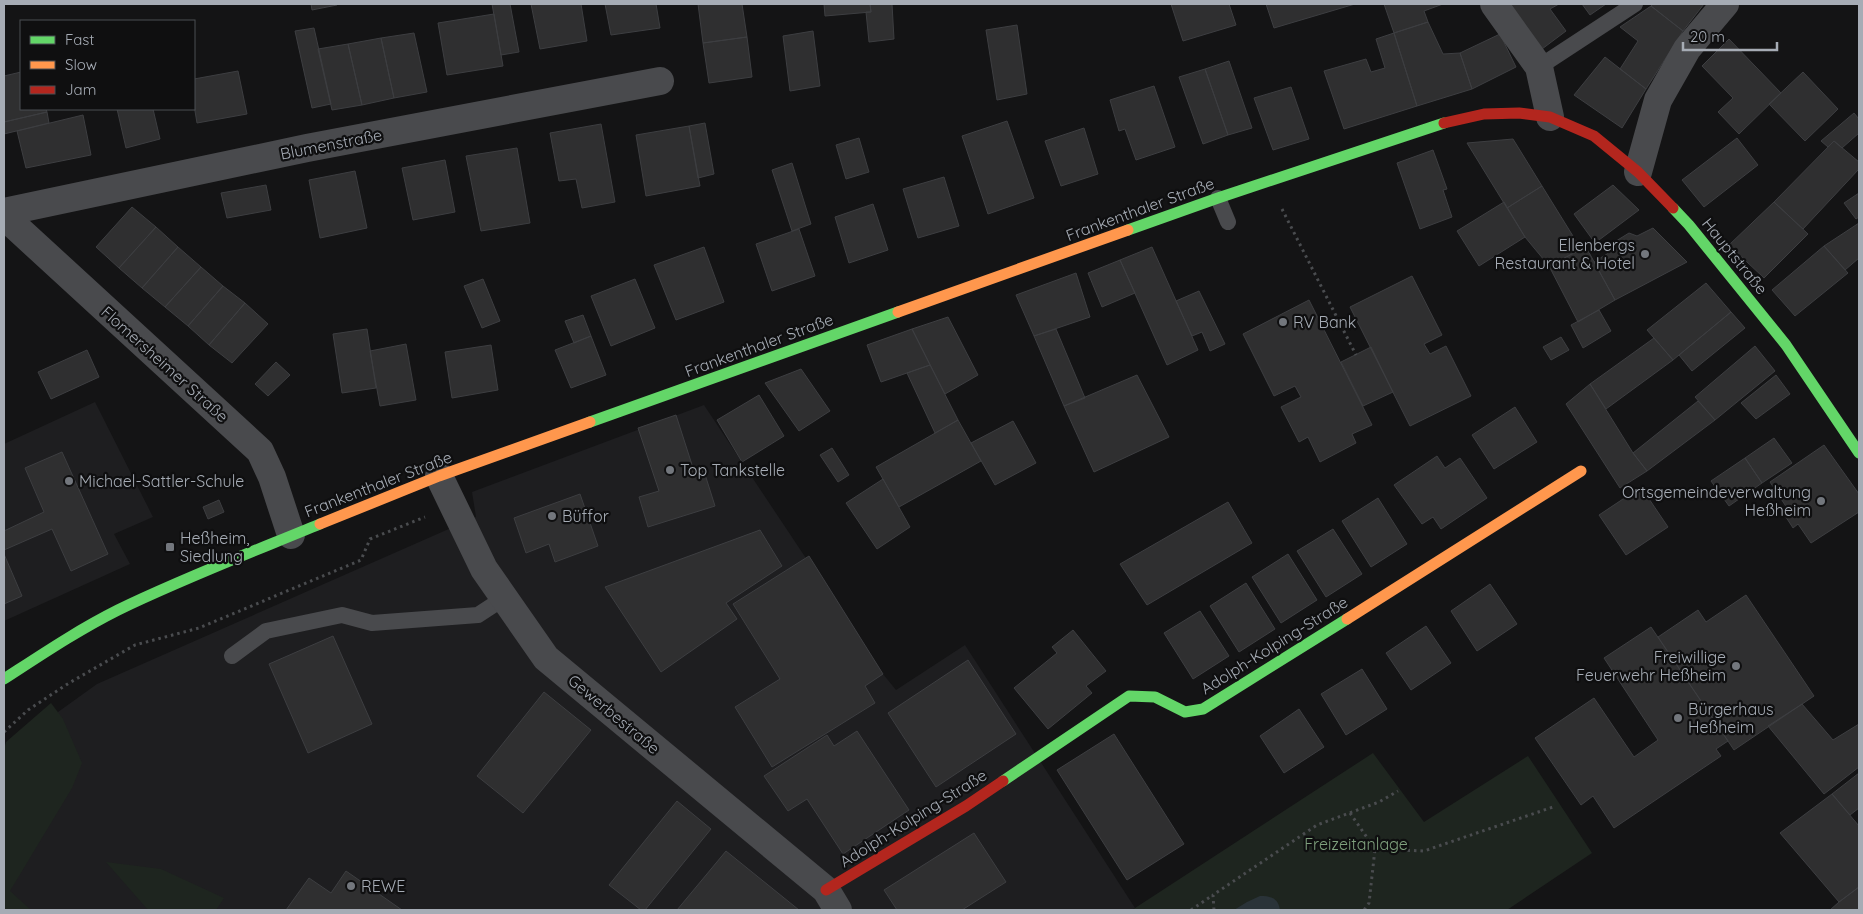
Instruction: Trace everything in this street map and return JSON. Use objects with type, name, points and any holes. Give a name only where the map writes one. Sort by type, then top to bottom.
[{"type":"street","points":[[1494,4],[1539,67],[1550,117]]},
{"type":"street","points":[[1638,172],[1658,100],[1687,49],[1725,4]]},
{"type":"street","name":"Blumenstraße","points":[[4,212],[307,148],[660,81]]},
{"type":"street","name":"Frankenthaler Straße","points":[[4,679],[116,611],[180,581],[439,476],[1218,198],[1441,124],[1484,114],[1520,113],[1550,117]]},
{"type":"street","name":"Hauptstraße","points":[[1550,117],[1594,136],[1638,172],[1690,225],[1786,344],[1859,453]]},
{"type":"street","name":"Flomersheimer Straße","points":[[4,216],[260,451],[272,477],[291,535]]},
{"type":"street","name":"Adolph-Kolping-Straße","points":[[832,900],[966,806],[1129,696],[1155,697],[1185,712],[1203,709],[1581,471]]},
{"type":"street","name":"Gewerbestraße","points":[[439,476],[484,569],[546,658],[832,900]]},
{"type":"lane","points":[[1539,67],[1636,4]]},
{"type":"lane","points":[[1218,198],[1228,222]]},
{"type":"lane","points":[[232,656],[266,631],[342,615],[372,623],[478,615],[504,598]]},
{"type":"path","points":[[1269,181],[1356,354]]},
{"type":"path","points":[[4,732],[36,705],[69,683],[136,645],[199,628],[361,560],[370,539],[453,506]]},
{"type":"path","points":[[1191,910],[1317,825],[1379,802],[1398,791]]},
{"type":"path","points":[[1375,849],[1424,851],[1553,807]]},
{"type":"path","points":[[1350,813],[1375,849],[1369,903],[1364,910]]},
{"type":"path","points":[[1213,895],[1214,910]]},
{"type":"shaded area","name":"Michael-Sattler-Schule","points":[[95,402],[153,517],[114,534],[130,564],[4,621],[4,444]]},
{"type":"shaded area","points":[[704,405],[883,674],[896,690],[965,645],[1135,908],[1132,910],[13,910],[4,855],[58,712],[97,684],[476,517],[472,492]]},
{"type":"shaded area","points":[[1260,896],[1267,896],[1276,900],[1280,910],[1234,910],[1247,902]]},
{"type":"green space","points":[[51,703],[63,719],[82,763],[72,788],[10,891],[31,910],[4,910],[4,749],[6,742]]},
{"type":"green space","name":"Freizeitanlage","points":[[1373,753],[1424,822],[1528,756],[1592,853],[1507,910],[1132,910]]},
{"type":"green space","points":[[106,862],[161,869],[224,898],[216,910],[148,910]]},
{"type":"building","points":[[311,4],[336,4],[337,5],[312,10]]},
{"type":"building","points":[[492,4],[510,4],[519,52],[501,55]]},
{"type":"building","points":[[531,4],[581,4],[587,41],[540,49]]},
{"type":"building","points":[[605,4],[656,4],[660,28],[611,35]]},
{"type":"building","points":[[698,4],[742,4],[747,37],[703,43]]},
{"type":"building","points":[[824,4],[870,4],[871,12],[825,16]]},
{"type":"building","points":[[870,4],[892,4],[894,39],[869,42],[866,12],[871,12]]},
{"type":"building","points":[[1171,4],[1229,4],[1236,25],[1183,41]]},
{"type":"building","points":[[1266,4],[1355,4],[1274,28]]},
{"type":"building","points":[[1384,4],[1443,4],[1424,11],[1428,22],[1394,33]]},
{"type":"building","points":[[1509,4],[1559,4],[1550,9],[1566,31],[1542,49]]},
{"type":"building","points":[[1582,4],[1606,4],[1590,15]]},
{"type":"building","points":[[1653,4],[1704,4],[1683,31],[1651,6]]},
{"type":"building","points":[[1651,6],[1683,31],[1646,89],[1620,69],[1638,41],[1620,27]]},
{"type":"building","points":[[494,14],[503,66],[447,75],[438,23]]},
{"type":"building","points":[[1428,22],[1443,54],[1460,53],[1472,89],[1417,106],[1394,33]]},
{"type":"building","points":[[1017,25],[1027,94],[997,100],[986,30]]},
{"type":"building","points":[[314,28],[331,104],[312,108],[295,31]]},
{"type":"building","points":[[813,31],[820,86],[790,91],[783,36]]},
{"type":"building","points":[[414,33],[427,92],[394,98],[381,38]]},
{"type":"building","points":[[1394,33],[1417,106],[1344,129],[1324,71],[1366,59],[1371,72],[1385,68],[1376,39]]},
{"type":"building","points":[[1500,34],[1516,67],[1472,89],[1460,53]]},
{"type":"building","points":[[747,37],[752,77],[709,83],[703,43]]},
{"type":"building","points":[[381,38],[394,98],[362,105],[348,44]]},
{"type":"building","points":[[1729,39],[1781,93],[1739,134],[1718,112],[1733,98],[1702,66]]},
{"type":"building","points":[[348,44],[362,105],[332,110],[318,49]]},
{"type":"building","points":[[1605,57],[1646,89],[1622,128],[1574,95]]},
{"type":"building","points":[[1229,61],[1252,128],[1228,135],[1205,69]]},
{"type":"building","points":[[1205,69],[1228,135],[1203,144],[1179,77]]},
{"type":"building","points":[[238,71],[247,114],[197,123],[195,110],[195,79]]},
{"type":"building","points":[[20,72],[20,110],[46,110],[47,112],[4,122],[4,76]]},
{"type":"building","points":[[1803,72],[1838,109],[1805,141],[1769,104]]},
{"type":"building","points":[[1154,86],[1175,147],[1136,160],[1125,129],[1119,131],[1110,100]]},
{"type":"building","points":[[1291,87],[1309,139],[1273,150],[1254,98]]},
{"type":"building","points":[[117,110],[153,110],[160,139],[126,148]]},
{"type":"building","points":[[47,112],[49,123],[4,134],[4,122]]},
{"type":"building","points":[[1854,113],[1859,119],[1859,133],[1842,148],[1834,141],[1828,147],[1821,141]]},
{"type":"building","points":[[83,115],[91,155],[26,168],[17,131]]},
{"type":"building","points":[[1007,121],[1034,198],[988,214],[962,136]]},
{"type":"building","points":[[705,123],[714,174],[698,178],[689,126]]},
{"type":"building","points":[[601,124],[615,202],[582,208],[576,179],[559,181],[550,133]]},
{"type":"building","points":[[689,126],[700,186],[646,196],[636,135]]},
{"type":"building","points":[[1084,128],[1098,174],[1061,186],[1045,141]]},
{"type":"building","points":[[859,138],[869,172],[846,179],[836,145]]},
{"type":"building","points":[[1737,138],[1758,165],[1704,207],[1682,180]]},
{"type":"building","points":[[1513,139],[1542,186],[1507,208],[1467,143]]},
{"type":"building","points":[[1834,141],[1859,162],[1859,169],[1803,229],[1774,202]]},
{"type":"building","points":[[517,148],[530,223],[481,231],[466,156]]},
{"type":"building","points":[[1433,150],[1447,189],[1443,190],[1452,217],[1420,229],[1397,163]]},
{"type":"building","points":[[445,160],[455,212],[413,220],[402,168]]},
{"type":"building","points":[[792,163],[811,224],[792,231],[772,170]]},
{"type":"building","points":[[355,171],[367,228],[320,238],[309,180]]},
{"type":"building","points":[[944,177],[959,226],[918,238],[903,189]]},
{"type":"building","points":[[266,185],[271,210],[227,218],[221,193]]},
{"type":"building","points":[[1613,185],[1639,210],[1595,243],[1574,214]]},
{"type":"building","points":[[1542,186],[1581,249],[1549,266],[1525,237],[1507,208]]},
{"type":"building","points":[[1859,193],[1859,217],[1856,219],[1844,203]]},
{"type":"building","points":[[1504,202],[1525,237],[1479,266],[1457,231]]},
{"type":"building","points":[[1774,202],[1808,234],[1764,278],[1729,245]]},
{"type":"building","points":[[873,204],[888,250],[849,263],[835,217]]},
{"type":"building","points":[[132,207],[156,227],[119,268],[96,247]]},
{"type":"building","points":[[1859,223],[1859,258],[1845,270],[1824,246]]},
{"type":"building","points":[[156,227],[178,247],[142,288],[119,268]]},
{"type":"building","points":[[1653,228],[1687,262],[1615,300],[1594,262],[1610,252],[1608,246],[1629,233],[1637,236]]},
{"type":"building","points":[[799,229],[815,276],[772,291],[756,244]]},
{"type":"building","points":[[1824,246],[1848,273],[1795,316],[1772,290]]},
{"type":"building","points":[[178,247],[201,267],[165,307],[142,288]]},
{"type":"building","points":[[704,247],[724,302],[676,320],[654,265]]},
{"type":"building","points":[[1152,247],[1198,350],[1167,365],[1120,260]]},
{"type":"building","points":[[1586,247],[1615,300],[1578,322],[1549,266]]},
{"type":"building","points":[[1120,260],[1135,293],[1102,307],[1088,273]]},
{"type":"building","points":[[201,267],[223,286],[188,326],[165,307]]},
{"type":"building","points":[[1076,273],[1090,317],[1034,336],[1016,295]]},
{"type":"building","points":[[1412,276],[1442,335],[1424,344],[1430,354],[1446,346],[1471,396],[1410,426],[1350,307]]},
{"type":"building","points":[[483,279],[500,321],[482,328],[464,286]]},
{"type":"building","points":[[635,279],[655,328],[611,346],[591,296]]},
{"type":"building","points":[[1706,283],[1731,312],[1673,360],[1647,330]]},
{"type":"building","points":[[223,286],[245,303],[209,345],[188,326]]},
{"type":"building","points":[[1199,291],[1225,344],[1210,351],[1202,332],[1192,336],[1176,301]]},
{"type":"building","points":[[1309,300],[1372,425],[1352,434],[1356,443],[1320,462],[1308,437],[1299,442],[1281,407],[1301,397],[1295,386],[1274,396],[1243,334]]},
{"type":"building","points":[[245,303],[268,324],[232,363],[209,345]]},
{"type":"building","points":[[1599,310],[1611,331],[1583,348],[1571,325]]},
{"type":"building","points":[[1731,312],[1745,328],[1692,371],[1679,355]]},
{"type":"building","points":[[583,315],[591,336],[574,343],[565,321]]},
{"type":"building","points":[[948,317],[978,375],[945,394],[912,329]]},
{"type":"building","points":[[367,329],[376,388],[342,393],[333,334]]},
{"type":"building","points":[[912,329],[930,365],[881,382],[867,345]]},
{"type":"building","points":[[1056,329],[1085,398],[1064,406],[1034,336]]},
{"type":"building","points":[[591,336],[606,375],[571,388],[555,350]]},
{"type":"building","points":[[1561,337],[1569,350],[1551,360],[1543,347]]},
{"type":"building","points":[[1654,338],[1673,360],[1606,409],[1590,384]]},
{"type":"building","points":[[406,344],[416,400],[380,406],[370,351]]},
{"type":"building","points":[[491,345],[498,390],[452,398],[445,352]]},
{"type":"building","points":[[1755,346],[1775,371],[1715,420],[1695,397]]},
{"type":"building","points":[[1371,347],[1393,392],[1363,406],[1341,362]]},
{"type":"building","points":[[87,350],[99,377],[51,399],[38,372]]},
{"type":"building","points":[[276,362],[290,375],[268,396],[255,384]]},
{"type":"building","points":[[930,365],[958,420],[935,433],[907,373]]},
{"type":"building","points":[[801,369],[830,411],[799,431],[765,383]]},
{"type":"building","points":[[1137,375],[1169,437],[1094,472],[1064,406]]},
{"type":"building","points":[[1776,375],[1790,394],[1756,419],[1741,403]]},
{"type":"building","points":[[1590,384],[1633,453],[1647,471],[1620,488],[1566,404]]},
{"type":"building","points":[[759,395],[784,436],[742,462],[717,420]]},
{"type":"building","points":[[1698,401],[1715,420],[1647,471],[1633,453]]},
{"type":"building","points":[[1515,407],[1537,442],[1494,469],[1472,435]]},
{"type":"building","points":[[676,415],[694,471],[703,468],[715,506],[648,527],[639,497],[659,491],[638,428]]},
{"type":"building","points":[[958,420],[981,461],[899,507],[876,467]]},
{"type":"building","points":[[1013,421],[1036,463],[995,485],[971,443]]},
{"type":"building","points":[[1774,438],[1792,463],[1762,483],[1745,458]]},
{"type":"building","name":"Ortsgemeindeverwaltung Heßheim","points":[[1824,445],[1859,494],[1859,512],[1811,543],[1798,524],[1793,528],[1782,511],[1787,508],[1770,482]]},
{"type":"building","points":[[832,448],[849,475],[838,482],[820,455]]},
{"type":"building","points":[[62,452],[108,554],[71,571],[52,529],[4,550],[4,531],[44,512],[25,468]]},
{"type":"building","points":[[1437,456],[1445,468],[1460,458],[1487,498],[1441,529],[1433,517],[1422,524],[1394,485]]},
{"type":"building","points":[[1745,458],[1762,483],[1729,506],[1711,481]]},
{"type":"building","points":[[883,479],[910,527],[877,549],[846,503]]},
{"type":"building","points":[[1641,487],[1668,527],[1626,555],[1599,515]]},
{"type":"building","points":[[580,494],[598,546],[555,562],[549,544],[526,553],[514,518]]},
{"type":"building","points":[[1378,498],[1407,544],[1371,567],[1342,521]]},
{"type":"building","points":[[219,500],[224,512],[208,519],[203,507]]},
{"type":"building","points":[[1228,502],[1252,543],[1147,605],[1120,564]]},
{"type":"building","points":[[1333,529],[1362,574],[1326,597],[1297,551]]},
{"type":"building","points":[[760,530],[782,566],[726,603],[737,619],[661,672],[605,587]]},
{"type":"building","points":[[4,554],[22,596],[4,604]]},
{"type":"building","points":[[1288,554],[1317,600],[1281,623],[1252,577]]},
{"type":"building","points":[[809,556],[883,674],[865,686],[875,703],[772,767],[735,707],[780,679],[733,604]]},
{"type":"building","points":[[1246,583],[1275,629],[1239,652],[1210,606]]},
{"type":"building","points":[[1490,584],[1517,624],[1477,651],[1451,611]]},
{"type":"building","name":"Freiwillige Feuerwehr Heßheim","points":[[1746,595],[1814,696],[1734,750],[1658,637],[1698,610],[1706,622]]},
{"type":"building","points":[[1200,611],[1229,656],[1193,679],[1164,633]]},
{"type":"building","points":[[1426,626],[1451,663],[1411,690],[1386,653]]},
{"type":"building","name":"Bürgerhaus Heßheim","points":[[1651,627],[1728,741],[1716,749],[1721,756],[1614,828],[1593,796],[1581,805],[1535,738],[1594,698],[1634,757],[1658,740],[1604,658]]},
{"type":"building","points":[[1073,630],[1106,671],[1086,686],[1092,693],[1048,729],[1014,688],[1057,653],[1052,647]]},
{"type":"building","points":[[333,636],[372,724],[308,753],[269,664]]},
{"type":"building","points":[[968,660],[1016,734],[936,787],[888,713]]},
{"type":"building","points":[[1362,669],[1387,709],[1346,735],[1321,694]]},
{"type":"building","points":[[544,692],[591,730],[523,813],[477,776]]},
{"type":"building","points":[[1802,704],[1833,740],[1859,724],[1859,767],[1824,794],[1768,726]]},
{"type":"building","points":[[1299,709],[1324,747],[1284,773],[1260,736]]},
{"type":"building","points":[[857,731],[909,810],[843,854],[807,799],[788,811],[764,776],[827,735],[834,746]]},
{"type":"building","points":[[1114,734],[1184,844],[1127,880],[1057,770]]},
{"type":"building","points":[[1859,773],[1859,808],[1850,815],[1832,794]]},
{"type":"building","points":[[1832,794],[1859,826],[1859,887],[1839,902],[1780,833]]},
{"type":"building","points":[[677,801],[711,829],[645,910],[641,910],[609,885]]},
{"type":"building","points":[[974,833],[1006,882],[962,910],[897,910],[884,890]]},
{"type":"building","points":[[726,851],[799,910],[677,910]]},
{"type":"building","name":"REWE","points":[[346,871],[402,910],[286,910],[309,878],[331,893]]},
{"type":"building","points":[[1859,887],[1859,910],[1830,910],[1839,902]]},
{"type":"traffic: fast","points":[[1128,230],[1444,123]]},
{"type":"traffic: fast","points":[[1673,208],[1689,225],[1786,345],[1859,453]]},
{"type":"traffic: fast","points":[[590,422],[898,312]]},
{"type":"traffic: fast","points":[[4,679],[74,634],[118,610],[193,576],[320,524]]},
{"type":"traffic: fast","points":[[1003,781],[1129,696],[1155,697],[1185,712],[1203,709],[1347,619]]},
{"type":"traffic: slow","points":[[898,312],[1128,230]]},
{"type":"traffic: slow","points":[[320,524],[439,476],[590,422]]},
{"type":"traffic: slow","points":[[1347,619],[1581,471]]},
{"type":"traffic: jam","points":[[1444,123],[1484,114],[1519,113],[1550,117],[1594,136],[1638,172],[1673,208]]},
{"type":"traffic: jam","points":[[826,890],[966,806],[1003,781]]},
{"type":"place","name":"Ellenbergs Restaurant & Hotel","points":[[1645,254]]},
{"type":"place","name":"RV Bank","points":[[1283,322]]},
{"type":"place","name":"Top Tankstelle","points":[[670,470]]},
{"type":"place","name":"Michael-Sattler-Schule","points":[[69,481]]},
{"type":"place","name":"Ortsgemeindeverwaltung Heßheim","points":[[1821,501]]},
{"type":"place","name":"Büffor","points":[[552,516]]},
{"type":"place","name":"Heßheim, Siedlung","points":[[170,547]]},
{"type":"place","name":"Freiwillige Feuerwehr Heßheim","points":[[1736,666]]},
{"type":"place","name":"Bürgerhaus Heßheim","points":[[1678,718]]},
{"type":"place","name":"REWE","points":[[351,886]]}]
